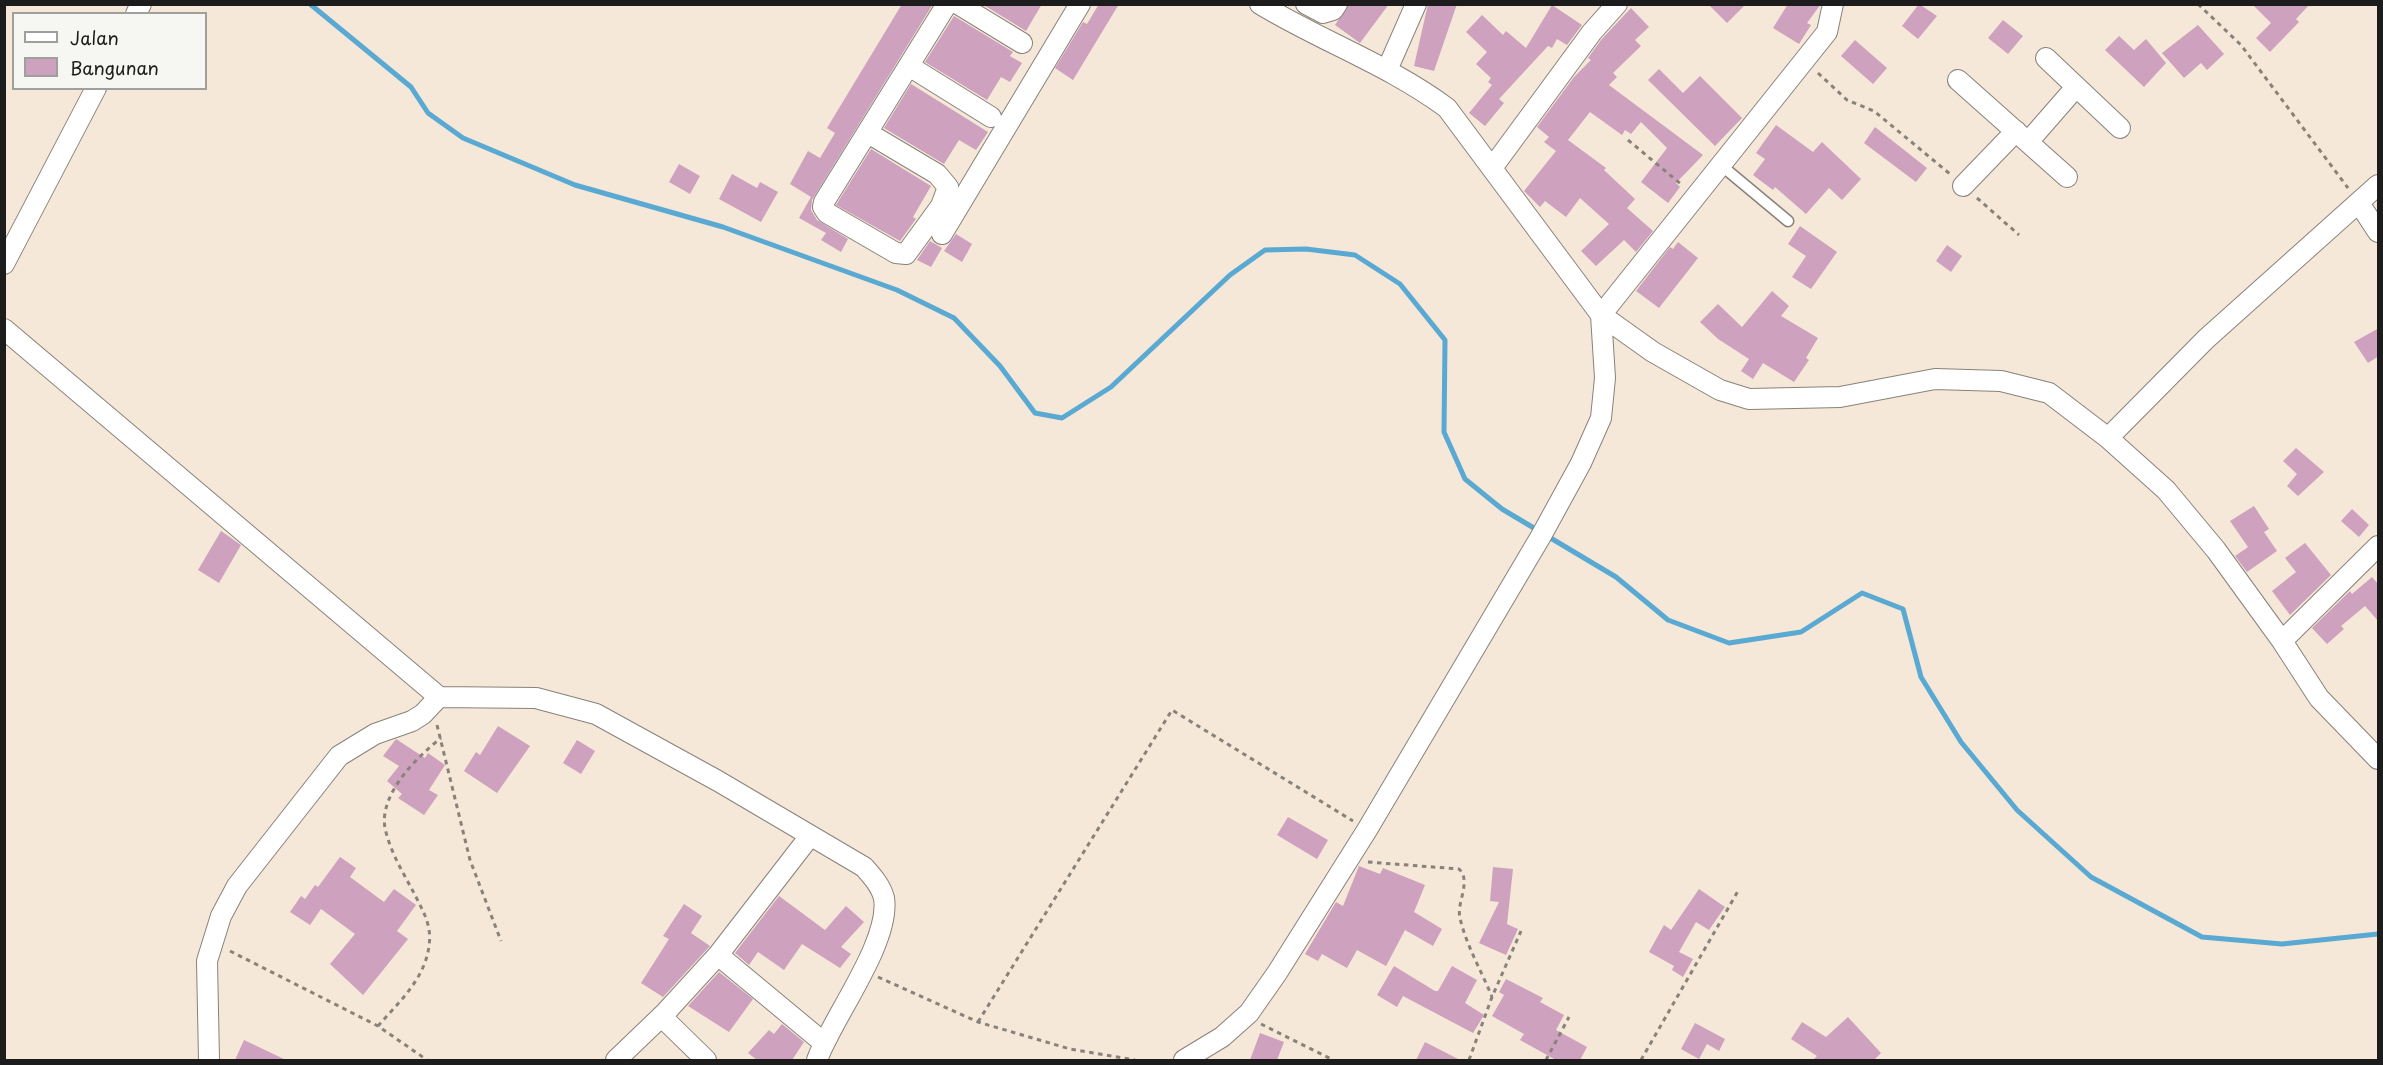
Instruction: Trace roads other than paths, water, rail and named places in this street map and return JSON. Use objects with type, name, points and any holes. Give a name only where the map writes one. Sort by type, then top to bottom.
[{"type":"street","points":[[868,133],[937,174],[948,187],[941,206],[906,254],[896,253],[823,211],[824,202],[947,4]]},
{"type":"street","points":[[958,4],[1022,43]]},
{"type":"street","points":[[942,234],[1080,4]]},
{"type":"street","points":[[1260,4],[1300,29],[1414,84],[1448,108],[1601,315],[1653,352],[1720,390],[1749,399],[1840,397],[1935,379],[2001,381],[2049,393],[2108,438],[2166,490],[2216,550],[2282,641],[2319,698],[2374,749]]},
{"type":"street","points":[[1306,4],[1327,13],[1337,4]]},
{"type":"street","points":[[1388,70],[1416,4]]},
{"type":"street","points":[[1492,168],[1592,32],[1617,4]]},
{"type":"street","points":[[1184,1060],[1222,1037],[1249,1013],[1308,927],[1541,536],[1601,418],[1605,378],[1601,315],[1827,32],[1833,4]]},
{"type":"street","points":[[2046,58],[2120,128]]},
{"type":"street","points":[[909,66],[991,117]]},
{"type":"street","points":[[1958,80],[2067,177]]},
{"type":"street","points":[[1963,186],[2076,87]]},
{"type":"street","points":[[4,264],[95,90]]},
{"type":"street","points":[[2108,438],[2206,339],[2379,185]]},
{"type":"street","points":[[2359,203],[2379,232]]},
{"type":"street","points":[[4,329],[436,701]]},
{"type":"street","points":[[2282,641],[2379,546]]},
{"type":"street","points":[[209,1060],[207,961],[221,916],[237,886],[339,756],[375,734],[412,721],[436,701],[536,698],[596,714],[718,781],[864,867],[884,899],[882,922],[864,970],[819,1056],[718,955]]},
{"type":"street","points":[[616,1060],[662,1017],[718,955],[810,837]]},
{"type":"street","points":[[662,1017],[706,1060]]},
{"type":"lane","points":[[1722,166],[1788,221]]},
{"type":"waterway","points":[[310,4],[411,87],[428,113],[463,138],[575,185],[723,227],[897,290],[954,318],[1000,366],[1035,413],[1062,418],[1111,387],[1230,275],[1265,250],[1306,249],[1355,255],[1400,284],[1445,340],[1444,432],[1465,479],[1502,509],[1616,577],[1668,620],[1729,643],[1801,632],[1862,593],[1903,609],[1921,677],[1961,742],[2017,810],[2091,877],[2202,937],[2282,944],[2378,934]]}]
